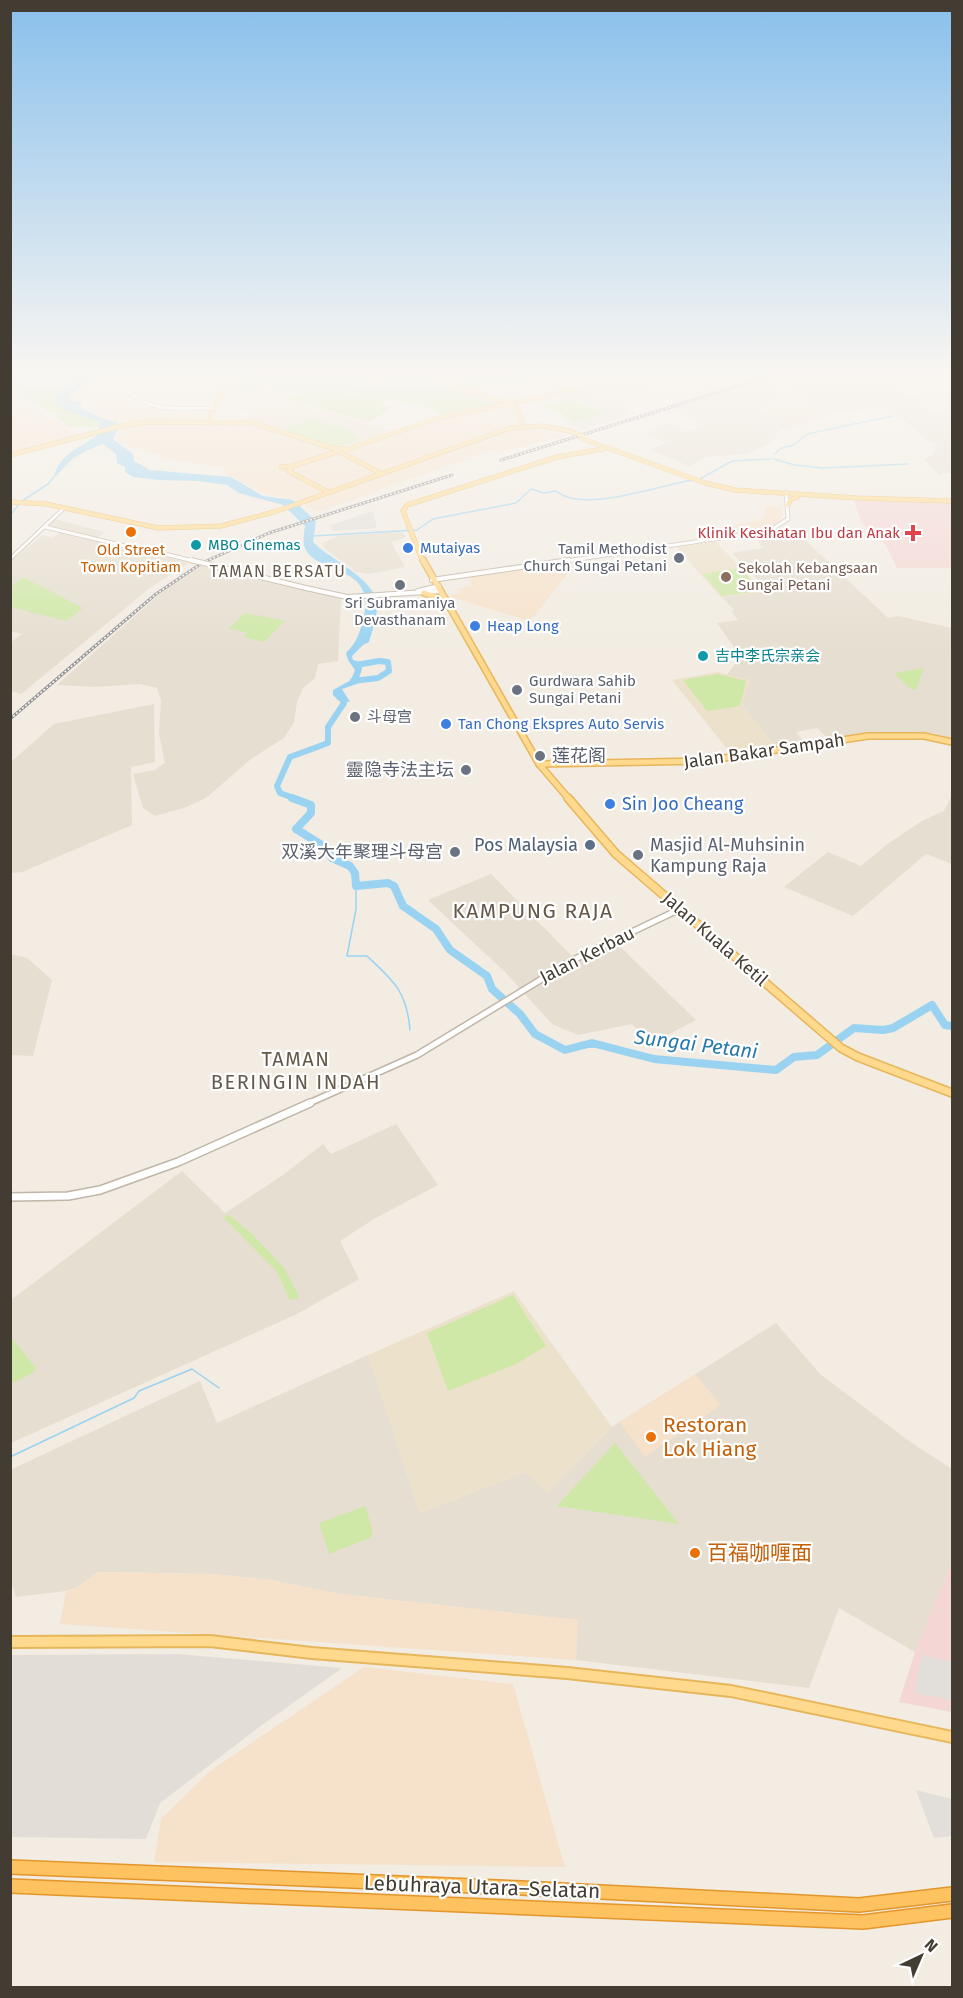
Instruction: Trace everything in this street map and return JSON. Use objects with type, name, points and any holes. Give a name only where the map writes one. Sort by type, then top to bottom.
[{"type":"highway","name":"Lebuhraya Utara–Selatan","points":[[10,1867],[522,1888],[859,1905],[952,1894]]},
{"type":"highway","name":"Lebuhraya Utara–Selatan","points":[[10,1886],[863,1922],[952,1911]]},
{"type":"main road","points":[[284,469],[328,492],[349,487]]},
{"type":"main road","points":[[375,469],[383,474]]},
{"type":"main road","points":[[304,502],[397,469]]},
{"type":"main road","name":"Jalan Kuala Ketil","points":[[449,606],[442,599],[408,527],[404,511],[407,505],[519,469]]},
{"type":"main road","points":[[669,469],[735,490],[774,494],[952,499]]},
{"type":"main road","points":[[672,469],[697,479],[741,488],[786,493],[817,496],[952,499]]},
{"type":"main road","points":[[24,503],[135,527],[172,532],[230,526],[383,474]]},
{"type":"main road","points":[[315,497],[320,493],[318,487]]},
{"type":"main road","points":[[774,494],[787,503],[794,498],[817,496]]},
{"type":"main road","points":[[13,503],[46,504],[147,526],[177,529],[221,526],[275,512]]},
{"type":"main road","points":[[46,504],[61,510],[82,512]]},
{"type":"main road","points":[[434,580],[426,591],[442,599]]},
{"type":"main road","name":"Jalan Kuala Ketil","points":[[438,589],[539,764],[561,787],[604,842],[841,1048],[952,1093]]},
{"type":"main road","name":"Jalan Bakar Sampah","points":[[539,764],[554,762],[662,764],[706,761],[886,735],[926,736],[952,742]]},
{"type":"main road","points":[[10,1642],[210,1641],[312,1653],[567,1673],[731,1692],[952,1737]]},
{"type":"street","points":[[434,580],[765,532],[786,520],[789,513],[786,493]]},
{"type":"street","points":[[10,559],[61,510]]},
{"type":"street","points":[[39,533],[45,521],[61,510]]},
{"type":"street","points":[[45,527],[137,547],[326,594],[357,596],[402,594],[438,589]]},
{"type":"street","points":[[96,538],[146,551]]},
{"type":"street","name":"Jalan Kerbau","points":[[10,1197],[68,1196],[100,1190],[178,1162],[417,1055],[573,960],[680,909]]},
{"type":"shaded area","points":[[226,469],[438,469],[317,512],[295,499],[269,495],[223,472]]},
{"type":"shaded area","points":[[934,469],[952,469],[952,474],[947,472],[939,475]]},
{"type":"shaded area","name":"Klinik Kesihatan Ibu dan Anak","points":[[854,501],[952,502],[952,568],[897,568],[886,545],[861,522]]},
{"type":"shaded area","points":[[765,506],[781,507],[782,518],[774,525],[731,534],[725,527],[759,520],[765,516]]},
{"type":"shaded area","points":[[373,511],[377,528],[333,531],[331,525]]},
{"type":"shaded area","points":[[52,518],[104,532],[97,539],[189,563],[151,587],[21,694],[11,691],[10,643],[22,634],[11,631],[11,561],[43,535],[52,538],[64,530],[48,525]]},
{"type":"shaded area","points":[[402,532],[406,537],[391,542],[405,567],[369,574],[356,572],[323,547],[322,543],[338,536]]},
{"type":"shaded area","points":[[773,532],[782,539],[801,536],[888,618],[898,616],[952,628],[952,739],[933,733],[904,732],[830,740],[817,728],[796,732],[806,745],[778,750],[742,705],[749,680],[727,675],[740,656],[717,623],[738,620],[731,611],[734,610],[723,598],[768,590],[732,553],[763,548],[754,536]]},
{"type":"shaded area","name":"Sekolah Kebangsaan Sungai Petani","points":[[716,542],[764,592],[721,598],[677,547]]},
{"type":"shaded area","points":[[566,563],[574,566],[530,621],[447,596],[460,593],[458,589],[472,586],[469,577]]},
{"type":"shaded area","points":[[203,565],[341,599],[338,661],[318,664],[315,678],[303,688],[297,702],[294,722],[284,738],[251,759],[206,798],[184,808],[155,816],[143,808],[133,774],[155,770],[165,763],[159,734],[161,700],[157,688],[140,684],[95,687],[57,685],[169,586]]},
{"type":"shaded area","points":[[718,672],[750,680],[742,705],[778,750],[732,755],[672,680]]},
{"type":"shaded area","points":[[154,704],[155,762],[131,767],[132,825],[22,872],[11,873],[11,762],[54,724]]},
{"type":"shaded area","points":[[952,795],[952,864],[926,854],[853,916],[784,887],[828,852],[861,866],[889,843],[922,821],[944,811]]},
{"type":"shaded area","points":[[491,874],[572,956],[611,938],[696,1020],[652,1043],[632,1024],[578,1035],[552,1024],[506,973],[428,900]]},
{"type":"shaded area","points":[[11,954],[27,958],[52,980],[33,1056],[11,1055]]},
{"type":"shaded area","points":[[396,1124],[438,1185],[374,1219],[340,1241],[359,1279],[297,1314],[11,1443],[11,1300],[182,1171],[225,1213],[283,1175],[323,1144],[331,1154]]},
{"type":"shaded area","points":[[514,1291],[612,1427],[548,1492],[525,1472],[420,1513],[368,1355]]},
{"type":"shaded area","points":[[776,1323],[820,1374],[909,1441],[952,1469],[952,1562],[915,1652],[839,1608],[809,1688],[576,1660],[577,1620],[340,1594],[271,1580],[213,1574],[98,1572],[76,1588],[16,1597],[10,1578],[10,1470],[200,1381],[217,1423],[368,1355],[420,1513],[525,1472],[548,1492],[612,1427]]},
{"type":"shaded area","points":[[695,1374],[721,1405],[645,1457],[620,1422]]},
{"type":"shaded area","points":[[952,1562],[952,1712],[899,1702],[915,1652]]},
{"type":"shaded area","points":[[98,1572],[213,1574],[271,1580],[340,1594],[578,1620],[576,1660],[60,1624],[66,1591],[76,1588]]},
{"type":"shaded area","points":[[177,1654],[342,1668],[262,1725],[160,1803],[146,1839],[11,1837],[11,1655]]},
{"type":"shaded area","points":[[922,1655],[952,1662],[952,1700],[914,1693]]},
{"type":"shaded area","points":[[364,1667],[513,1684],[565,1867],[154,1862],[161,1819],[210,1771]]},
{"type":"shaded area","points":[[916,1790],[952,1799],[952,1836],[934,1838]]},
{"type":"green space","points":[[740,568],[760,591],[722,596],[703,574]]},
{"type":"green space","points":[[23,577],[83,608],[66,621],[11,607],[11,586]]},
{"type":"green space","points":[[245,613],[285,621],[264,642],[243,637],[247,633],[229,628]]},
{"type":"green space","points":[[924,668],[916,690],[909,688],[894,673]]},
{"type":"green space","points":[[717,674],[746,681],[740,706],[707,711],[683,680]]},
{"type":"green space","points":[[228,1214],[253,1235],[284,1268],[299,1296],[297,1299],[290,1300],[277,1272],[224,1218]]},
{"type":"green space","points":[[513,1295],[546,1346],[516,1364],[448,1391],[427,1333]]},
{"type":"green space","points":[[11,1337],[36,1368],[32,1373],[11,1384]]},
{"type":"green space","points":[[615,1443],[679,1524],[557,1506]]},
{"type":"green space","points":[[365,1506],[373,1532],[370,1538],[329,1554],[319,1523]]},
{"type":"water","points":[[62,469],[54,478],[56,470]]},
{"type":"water","points":[[125,469],[149,469],[231,477],[263,496],[293,500],[316,521],[313,542],[370,587],[377,606],[369,642],[352,656],[353,660],[360,662],[362,669],[357,684],[342,689],[350,702],[339,701],[333,695],[333,690],[351,680],[355,670],[346,653],[360,632],[365,599],[361,586],[352,578],[309,554],[304,545],[305,526],[283,505],[239,493],[227,485],[133,477],[125,472]]},
{"type":"waterway","points":[[700,479],[717,469]]},
{"type":"waterway","points":[[22,501],[48,484],[54,477]]},
{"type":"waterway","points":[[313,536],[417,530],[433,519],[516,503],[531,489],[544,493],[556,491],[568,497],[584,500],[622,496],[693,480]]},
{"type":"waterway","points":[[10,516],[19,504]]},
{"type":"waterway","name":"Sungai Petani","points":[[353,681],[378,678],[389,671],[388,662],[379,661],[356,665]]},
{"type":"waterway","name":"Sungai Petani","points":[[296,799],[280,793],[277,786],[290,757],[328,743],[328,727],[344,703],[339,693]]},
{"type":"waterway","name":"Sungai Petani","points":[[292,798],[311,805],[311,813],[296,829],[325,847],[332,858],[350,866],[355,873],[356,886],[388,883],[394,886],[403,906],[436,929],[450,950],[487,976],[492,989],[520,1014],[535,1034],[565,1050],[592,1043],[654,1059],[776,1070],[794,1057],[817,1055],[854,1028],[883,1030],[893,1028],[932,1005],[945,1025],[952,1026]]},
{"type":"waterway","points":[[356,886],[356,909],[347,956],[367,956],[392,980],[406,1006],[410,1030]]},
{"type":"waterway","points":[[10,1457],[134,1398],[139,1391],[192,1369],[219,1388]]},
{"type":"railway","points":[[10,719],[156,594],[202,563],[269,533],[452,475]]},
{"type":"place","name":"Old Street Town Kopitiam","points":[[131,532]]},
{"type":"place","name":"Klinik Kesihatan Ibu dan Anak","points":[[913,533]]},
{"type":"place","name":"MBO Cinemas","points":[[196,545]]},
{"type":"place","name":"Mutaiyas","points":[[408,548]]},
{"type":"place","name":"Tamil Methodist Church Sungai Petani","points":[[679,558]]},
{"type":"place","name":"Sekolah Kebangsaan Sungai Petani","points":[[726,577]]},
{"type":"place","name":"Sri Subramaniya Devasthanam","points":[[400,585]]},
{"type":"place","name":"Heap Long","points":[[475,626]]},
{"type":"place","name":"吉中李氏宗亲会","points":[[703,656]]},
{"type":"place","name":"Gurdwara Sahib Sungai Petani","points":[[517,690]]},
{"type":"place","name":"斗母宫","points":[[355,717]]},
{"type":"place","name":"Tan Chong Ekspres Auto Servis","points":[[446,724]]},
{"type":"place","name":"莲花阁","points":[[540,756]]},
{"type":"place","name":"靈隐寺法主坛","points":[[466,770]]},
{"type":"place","name":"Sin Joo Cheang","points":[[610,804]]},
{"type":"place","name":"Pos Malaysia","points":[[590,845]]},
{"type":"place","name":"双溪大年聚理斗母宫","points":[[455,852]]},
{"type":"place","name":"Masjid Al-Muhsinin Kampung Raja","points":[[638,855]]},
{"type":"place","name":"Restoran Lok Hiang","points":[[651,1437]]},
{"type":"place","name":"百福咖喱面","points":[[695,1553]]},
{"type":"district","name":"TAMAN BERSATU","points":[[278,571]]},
{"type":"district","name":"KAMPUNG RAJA","points":[[533,911]]},
{"type":"district","name":"TAMAN BERINGIN INDAH","points":[[296,1070]]}]
